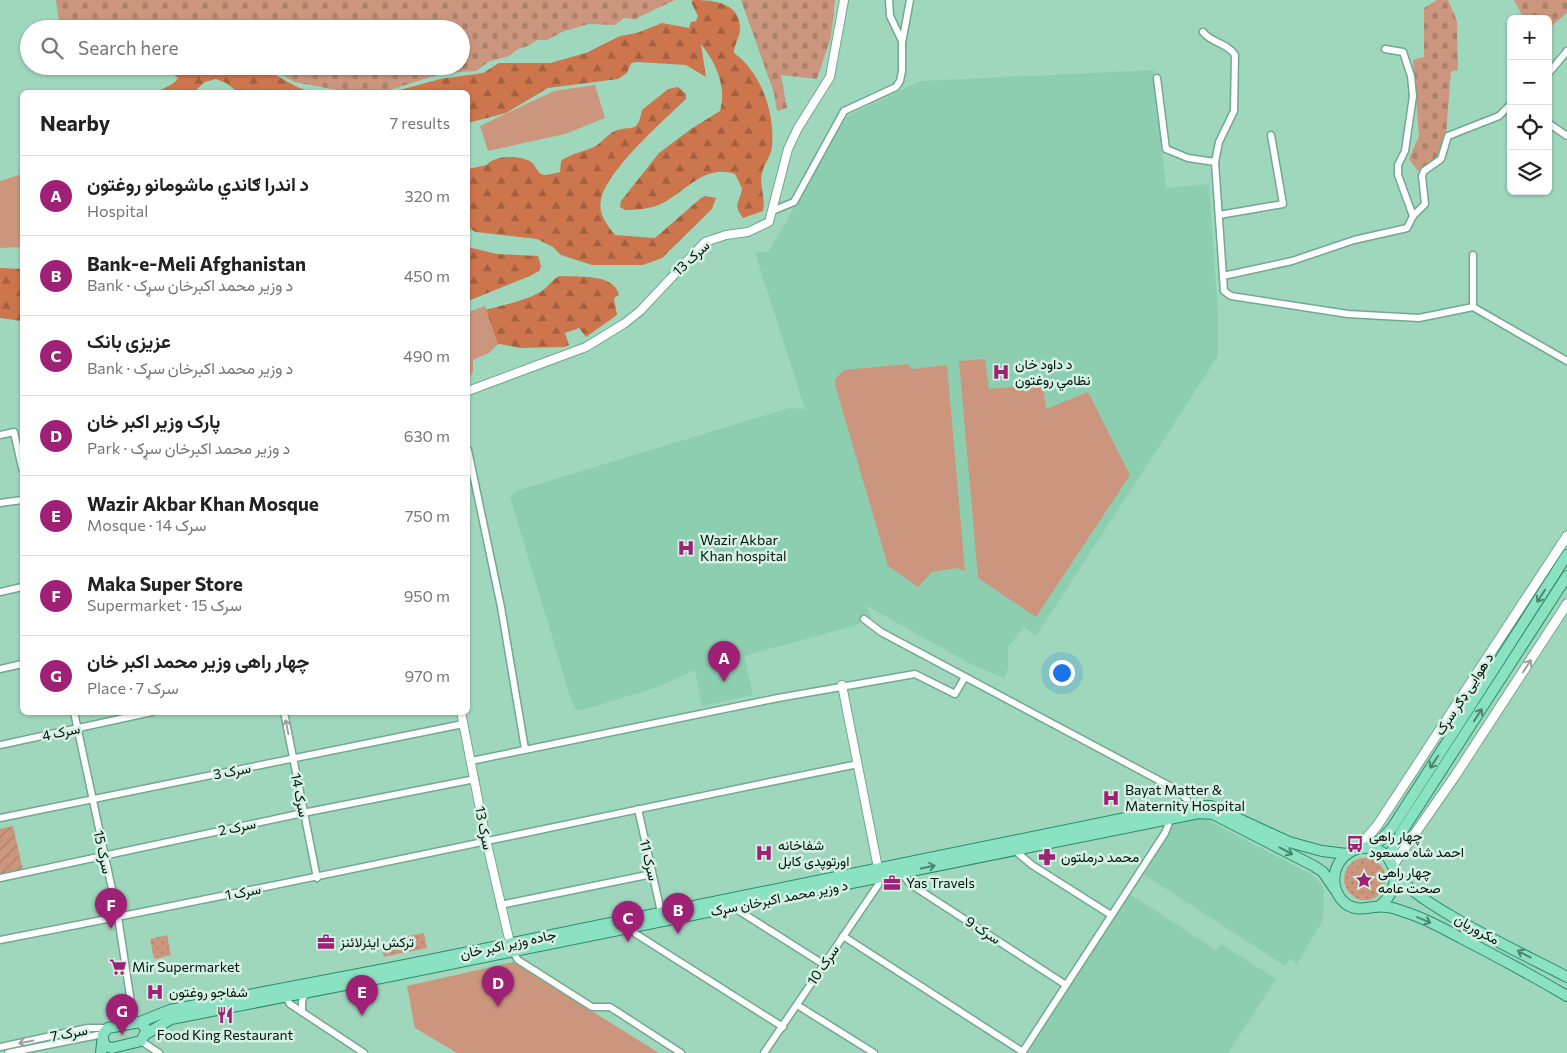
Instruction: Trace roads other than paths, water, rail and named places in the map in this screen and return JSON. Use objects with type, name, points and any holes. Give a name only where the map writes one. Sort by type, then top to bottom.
[{"type":"main road","name":"د هوایی ډګر سړک","points":[[1356,850],[1377,826],[1393,803],[1567,536]]},
{"type":"main road","points":[[1567,555],[1392,828],[1381,840],[1356,850],[1335,870],[1334,880],[1336,891],[1340,898],[1354,908],[1362,910],[1385,906],[1430,922],[1567,996]]},
{"type":"main road","points":[[1378,907],[1387,901],[1393,892],[1396,881],[1392,851],[1401,833],[1567,576]]},
{"type":"main road","points":[[1393,866],[1414,838],[1567,604]]},
{"type":"main road","name":"د وزیر محمد اکبرخان سړک","points":[[111,1051],[144,1038],[171,1019],[732,902],[1211,806],[1288,842],[1322,851],[1356,850]]},
{"type":"main road","name":"د وزیر محمد اکبرخان سړک","points":[[1011,845],[1170,818],[1189,810],[1213,814],[1289,853],[1323,872],[1336,891]]},
{"type":"main road","points":[[1356,850],[1375,850],[1393,866]]},
{"type":"main road","name":"مکروریان","points":[[1393,866],[1401,882],[1436,906],[1567,977]]},
{"type":"main road","points":[[631,923],[661,912],[732,902]]},
{"type":"main road","name":"جاده وزیر اکبر خان","points":[[105,1034],[170,1010],[511,948]]},
{"type":"main road","points":[[137,1022],[145,1026],[144,1038]]},
{"type":"main road","points":[[105,1034],[105,1046],[111,1051]]},
{"type":"main road","points":[[101,1053],[105,1034]]},
{"type":"street","name":"سرک 13","points":[[470,390],[586,347],[625,324],[640,311],[705,242],[758,229],[768,222],[788,149],[798,128],[830,77],[844,0]]},
{"type":"street","points":[[890,0],[890,16],[902,43]]},
{"type":"street","points":[[772,211],[794,202],[844,111],[896,87],[900,81],[902,43],[910,0]]},
{"type":"street","points":[[1203,32],[1206,37],[1232,50],[1235,55],[1234,110],[1219,142],[1215,162],[1224,290],[1231,296],[1348,314],[1419,318],[1473,307],[1567,361]]},
{"type":"street","points":[[1385,49],[1403,52],[1411,76],[1413,96],[1405,151],[1398,165],[1398,175],[1413,216]]},
{"type":"street","points":[[1552,69],[1567,51]]},
{"type":"street","points":[[1157,78],[1166,149],[1188,158],[1215,162]]},
{"type":"street","points":[[1223,276],[1292,261],[1354,240],[1395,233],[1407,228],[1413,216],[1425,204],[1422,176],[1424,171],[1441,159],[1448,136],[1499,116],[1510,105]]},
{"type":"street","points":[[1552,125],[1567,136]]},
{"type":"street","points":[[1220,215],[1284,204],[1271,135]]},
{"type":"street","points":[[1473,255],[1473,307]]},
{"type":"street","points":[[0,435],[14,432],[20,459]]},
{"type":"street","points":[[470,460],[501,608],[525,749]]},
{"type":"street","points":[[0,503],[20,500]]},
{"type":"street","points":[[0,592],[20,588]]},
{"type":"street","points":[[864,619],[881,632],[1179,791],[1187,800],[1189,810]]},
{"type":"street","points":[[0,669],[20,664]]},
{"type":"street","points":[[471,761],[842,685],[915,674],[955,694],[965,677]]},
{"type":"street","points":[[842,685],[879,873]]},
{"type":"street","name":"سرک 15","points":[[75,715],[103,856],[118,917],[137,1022]]},
{"type":"street","name":"سرک 4","points":[[0,745],[139,715]]},
{"type":"street","name":"سرک 14","points":[[285,715],[317,878]]},
{"type":"street","name":"سرک 13","points":[[462,715],[486,840],[511,948]]},
{"type":"street","name":"سرک 3","points":[[0,818],[463,724]]},
{"type":"street","name":"سرک 1","points":[[0,940],[317,878],[486,840],[858,764]]},
{"type":"street","name":"سرک 2","points":[[0,878],[303,813],[474,779]]},
{"type":"street","name":"سرک 11","points":[[638,808],[661,912]]},
{"type":"street","points":[[843,936],[1022,1052],[1164,833],[1170,818]]},
{"type":"street","points":[[1011,845],[1032,864],[1112,915]]},
{"type":"street","name":"سرک 9","points":[[901,868],[910,884],[1066,985]]},
{"type":"street","name":"سرک 10","points":[[764,1053],[878,885],[879,873]]},
{"type":"street","points":[[500,905],[652,874]]},
{"type":"street","points":[[732,902],[823,964]]},
{"type":"street","points":[[631,923],[636,934],[782,1027]]},
{"type":"street","points":[[511,948],[518,960],[592,1008],[610,1008],[681,1053]]},
{"type":"street","points":[[302,1012],[302,1000],[306,992]]},
{"type":"street","points":[[285,996],[290,1004],[364,1053]]},
{"type":"street","points":[[797,1005],[874,1053]]},
{"type":"street","name":"سرک 7","points":[[0,1047],[88,1028],[105,1034]]},
{"type":"street","name":"سرک 7","points":[[8,1053],[105,1034]]},
{"type":"street","points":[[144,1038],[158,1053]]},
{"type":"place","name":"د داود خان نظامي روغتون","points":[[1001,372]]},
{"type":"place","name":"Wazir Akbar Khan hospital","points":[[686,548]]},
{"type":"place","name":"د اندرا ګاندي ماشومانو روغتون","points":[[724,682]]},
{"type":"place","name":"Bayat Matter & Maternity Hospital","points":[[1111,798]]},
{"type":"place","name":"چهار راهی احمد شاه مسعود","points":[[1355,844]]},
{"type":"place","name":"شفاخانه اورتوپدی کابل","points":[[764,853]]},
{"type":"place","name":"محمد درملتون","points":[[1047,857]]},
{"type":"place","name":"چهار راهی صحت عامه","points":[[1364,880]]},
{"type":"place","name":"Yas Travels","points":[[892,883]]},
{"type":"place","name":"Maka Super Store","points":[[111,929]]},
{"type":"place","name":"Bank-e-Meli Afghanistan","points":[[678,934]]},
{"type":"place","name":"ترکش ایئرلائنز","points":[[326,942]]},
{"type":"place","name":"عزیزی بانک","points":[[628,942]]},
{"type":"place","name":"Mir Supermarket","points":[[118,967]]},
{"type":"place","name":"شفاجو روغتون","points":[[155,992]]},
{"type":"place","name":"پارک وزیر اکبر خان","points":[[498,1007]]},
{"type":"place","name":"Food King Restaurant","points":[[225,1015]]},
{"type":"place","name":"Wazir Akbar Khan Mosque","points":[[362,1016]]},
{"type":"place","name":"چهار راهی وزیر محمد اکبر خان","points":[[122,1035]]}]
